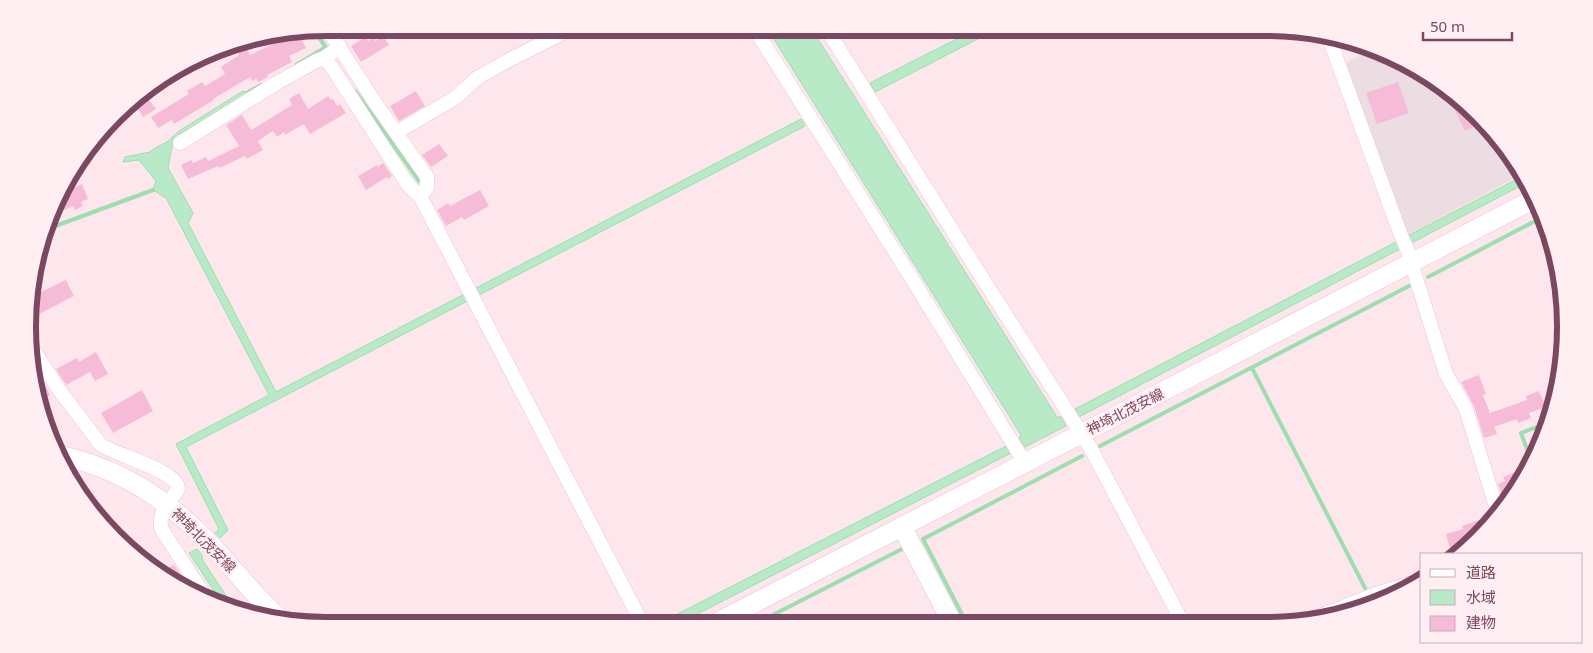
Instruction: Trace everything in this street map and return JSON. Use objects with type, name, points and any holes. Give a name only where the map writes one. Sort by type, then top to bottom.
[{"type":"main road","name":"神埼北茂安線","points":[[728,617],[902,527],[1018,451],[1410,256],[1529,201]]},
{"type":"main road","name":"神埼北茂安線","points":[[67,457],[78,459],[117,474],[143,488],[168,505],[188,521],[273,611]]},
{"type":"main road","points":[[902,527],[948,617]]},
{"type":"street","points":[[328,36],[331,66],[408,185],[420,196],[640,617]]},
{"type":"street","points":[[397,132],[455,98],[477,78],[556,36]]},
{"type":"street","points":[[759,36],[1018,451]]},
{"type":"street","points":[[831,36],[1074,422],[1180,617]]},
{"type":"street","points":[[1330,43],[1410,256],[1446,374],[1466,409],[1496,505]]},
{"type":"street","points":[[331,53],[376,104],[427,177],[427,188],[420,196]]},
{"type":"street","points":[[180,143],[275,84],[331,53]]},
{"type":"street","points":[[38,358],[60,391],[101,445],[109,451],[154,468],[170,476],[176,482],[178,489],[160,516],[159,523],[200,588]]},
{"type":"shaded area","points":[[1364,53],[1395,66],[1428,85],[1472,121],[1497,150],[1516,177],[1406,236],[1344,64]]},
{"type":"water","points":[[772,36],[816,36],[1057,417],[1061,417],[1066,426],[1025,447],[1019,439],[1021,435]]},
{"type":"water","points":[[962,36],[984,36],[875,92],[870,83]]},
{"type":"water","points":[[243,91],[250,93],[180,134],[173,141],[168,168],[193,213],[188,223],[276,392],[801,119],[805,126],[186,447],[228,530],[220,538],[215,533],[219,529],[176,444],[269,395],[166,198],[153,190],[156,181],[139,160],[123,162],[125,157],[150,152],[167,142],[179,131]]},
{"type":"water","points":[[1517,179],[1521,186],[1079,417],[1075,409]]},
{"type":"water","points":[[1006,446],[1011,453],[692,617],[672,617]]},
{"type":"water","points":[[197,549],[203,556],[202,559],[228,599],[217,596],[189,553]]},
{"type":"building","points":[[383,36],[389,45],[361,62],[351,46],[365,37],[368,41],[374,38],[376,41]]},
{"type":"building","points":[[301,38],[306,48],[289,56],[292,62],[267,75],[268,77],[258,82],[256,79],[252,81],[250,77],[174,124],[172,120],[158,128],[151,117],[189,94],[187,91],[202,82],[205,86],[225,74],[221,67],[239,55],[238,53],[247,49],[250,55],[271,45],[270,42]]},
{"type":"building","points":[[1398,82],[1409,113],[1377,124],[1366,93]]},
{"type":"building","points":[[416,91],[425,106],[399,121],[390,106]]},
{"type":"building","points":[[299,93],[308,109],[328,96],[331,100],[333,99],[337,106],[340,104],[346,113],[310,134],[304,124],[285,135],[284,132],[277,137],[273,131],[258,141],[263,150],[247,159],[245,156],[188,179],[181,165],[191,160],[193,163],[206,157],[208,161],[239,146],[226,125],[242,115],[251,130],[292,105],[289,99]]},
{"type":"building","points":[[149,100],[156,109],[143,117],[137,107]]},
{"type":"building","points":[[1451,102],[1476,126],[1465,131]]},
{"type":"building","points":[[439,144],[448,156],[431,167],[422,155]]},
{"type":"building","points":[[383,163],[392,176],[366,190],[358,176]]},
{"type":"building","points":[[82,184],[88,199],[81,202],[83,206],[75,210],[73,206],[59,212],[66,198],[71,189]]},
{"type":"building","points":[[480,190],[489,206],[464,220],[462,217],[446,226],[437,210],[448,203],[450,206]]},
{"type":"building","points":[[66,280],[74,296],[37,315],[39,293]]},
{"type":"building","points":[[96,352],[108,374],[95,381],[90,372],[66,385],[56,369],[77,358],[79,362]]},
{"type":"building","points":[[1479,375],[1486,394],[1483,395],[1490,413],[1527,400],[1526,396],[1539,391],[1546,406],[1529,413],[1531,418],[1518,423],[1517,419],[1494,427],[1497,434],[1484,438],[1474,406],[1461,382]]},
{"type":"building","points":[[44,382],[50,395],[45,398],[42,383]]},
{"type":"building","points":[[142,390],[153,411],[113,433],[101,413]]},
{"type":"building","points":[[1518,471],[1502,496],[1498,484],[1505,481],[1503,477]]},
{"type":"building","points":[[1479,520],[1480,523],[1451,551],[1446,534],[1463,529],[1462,526]]},
{"type":"building","points":[[174,565],[184,580],[181,578],[166,569]]},
{"type":"waterway","points":[[318,36],[329,52]]},
{"type":"waterway","points":[[296,65],[326,47]]},
{"type":"waterway","points":[[248,92],[261,85]]},
{"type":"waterway","points":[[355,91],[419,181]]},
{"type":"waterway","points":[[54,226],[153,190]]},
{"type":"waterway","points":[[1428,277],[1537,220]]},
{"type":"waterway","points":[[1100,446],[1409,286]]},
{"type":"waterway","points":[[1252,368],[1365,588]]},
{"type":"waterway","points":[[1528,452],[1521,433],[1539,426]]},
{"type":"waterway","points":[[963,617],[923,539],[1082,456]]},
{"type":"waterway","points":[[769,617],[902,549]]}]
